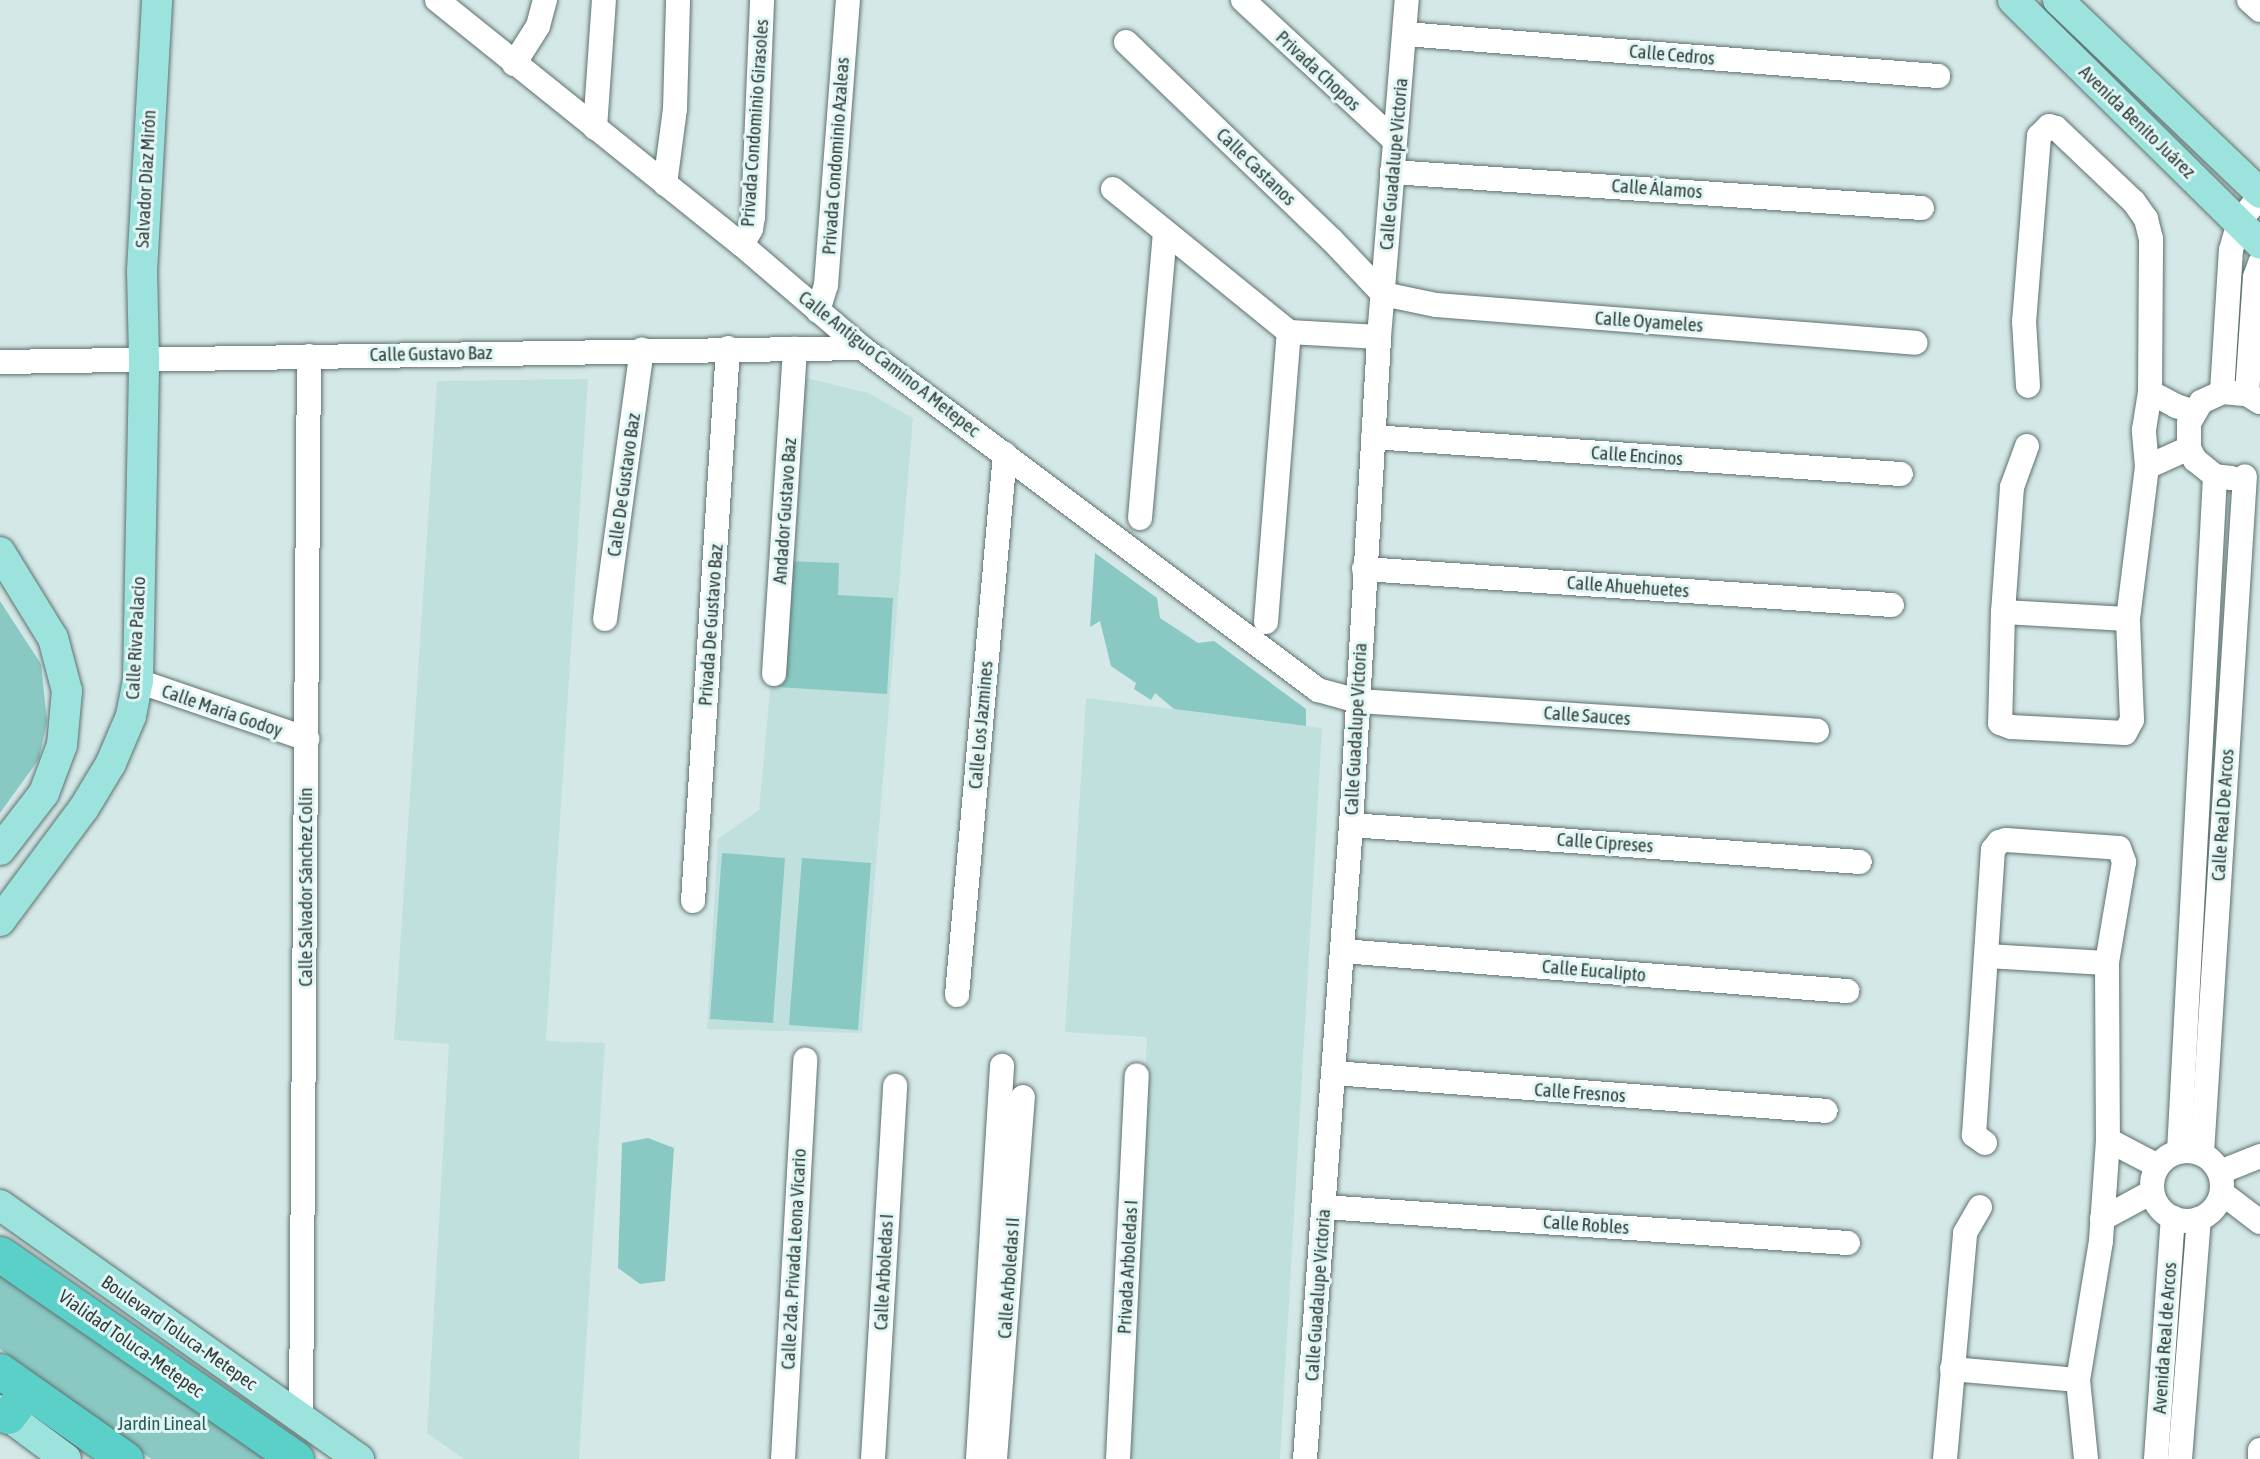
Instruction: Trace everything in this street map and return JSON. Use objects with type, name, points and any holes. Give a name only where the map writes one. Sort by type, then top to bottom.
[{"type":"highway","name":"Vialidad Toluca-Metepec","points":[[0,1254],[296,1459]]},
{"type":"highway","points":[[9,1397],[117,1457]]},
{"type":"main road","name":"Salvador Díaz Mirón","points":[[144,358],[144,193],[157,0]]},
{"type":"main road","name":"Avenida Benito Juárez","points":[[2013,0],[2260,244]]},
{"type":"main road","name":"Avenida Benito Juárez","points":[[2058,0],[2260,195]]},
{"type":"main road","name":"Calle Riva Palacio","points":[[0,921],[84,808],[111,763],[131,716],[138,681],[144,358]]},
{"type":"main road","points":[[0,552],[53,638],[67,691],[62,745],[44,793],[0,850]]},
{"type":"main road","name":"Boulevard Toluca-Metepec","points":[[0,1205],[120,1293],[359,1459]]},
{"type":"main road","points":[[9,1397],[39,1448],[66,1459]]},
{"type":"street","name":"Calle Antiguo Camino A Metepec","points":[[437,0],[742,245],[862,348],[1304,681],[1332,696],[1358,701]]},
{"type":"street","points":[[514,64],[538,26],[545,0]]},
{"type":"street","points":[[595,128],[604,0]]},
{"type":"street","points":[[665,184],[675,109],[678,0]]},
{"type":"street","name":"Privada Condominio Girasoles","points":[[742,245],[751,229],[753,217],[762,0]]},
{"type":"street","name":"Privada Condominio Azaleas","points":[[818,311],[826,285],[848,0]]},
{"type":"street","name":"Privada Chopos","points":[[1242,0],[1394,140]]},
{"type":"street","name":"Calle Guadalupe Victoria","points":[[1306,1459],[1351,825],[1379,337],[1407,0]]},
{"type":"street","points":[[2249,0],[2260,10]]},
{"type":"street","name":"Calle Cedros","points":[[1405,34],[1938,76]]},
{"type":"street","name":"Calle Castanos","points":[[1126,42],[1331,240],[1383,294]]},
{"type":"street","points":[[2027,446],[2012,487],[2003,612],[2000,723],[2011,727],[2117,735],[2130,729],[2132,720],[2128,619],[2147,467],[2144,430],[2150,392],[2151,240],[2146,219],[2134,202],[2056,128],[2049,127],[2039,136],[2024,321],[2028,386]]},
{"type":"street","name":"Calle Álamos","points":[[1392,172],[1922,208]]},
{"type":"street","points":[[1113,189],[1165,234],[1289,332],[1379,337]]},
{"type":"street","points":[[2243,396],[2231,250],[2239,222],[2260,195]]},
{"type":"street","points":[[1140,518],[1165,234]]},
{"type":"street","points":[[2243,396],[2255,277],[2260,263]]},
{"type":"street","name":"Calle Oyameles","points":[[1383,294],[1436,305],[1915,343]]},
{"type":"street","points":[[1266,622],[1289,332]]},
{"type":"street","name":"Calle Gustavo Baz","points":[[0,362],[728,348],[862,348]]},
{"type":"street","name":"Privada De Gustavo Baz","points":[[693,901],[728,348]]},
{"type":"street","name":"Andador Gustavo Baz","points":[[774,674],[795,349]]},
{"type":"street","name":"Calle De Gustavo Baz","points":[[605,619],[642,350]]},
{"type":"street","name":"Calle Salvador Sánchez Colín","points":[[301,1417],[309,356]]},
{"type":"street","points":[[2150,392],[2194,412]]},
{"type":"street","points":[[2243,396],[2211,396],[2194,412],[2189,423],[2189,448],[2195,460],[2215,476],[2230,478],[2256,470]]},
{"type":"street","name":"Calle Encinos","points":[[1373,437],[1901,474]]},
{"type":"street","points":[[2147,467],[2189,448]]},
{"type":"street","name":"Calle Los Jazmines","points":[[957,995],[1005,454]]},
{"type":"street","name":"Calle Real De Arcos","points":[[2190,1153],[2256,470]]},
{"type":"street","name":"Calle Real De Arcos","points":[[2190,1153],[2215,476]]},
{"type":"street","name":"Calle Ahuehuetes","points":[[1364,569],[1892,605]]},
{"type":"street","points":[[2003,612],[2128,619]]},
{"type":"street","name":"Calle María Godoy","points":[[138,681],[307,739]]},
{"type":"street","name":"Calle Sauces","points":[[1358,701],[1817,731]]},
{"type":"street","name":"Calle Cipreses","points":[[1351,825],[1860,862]]},
{"type":"street","points":[[1985,1143],[1974,1135],[1993,850],[1999,842],[2112,846],[2123,853],[2124,862],[2107,963],[2108,1140],[2102,1219],[2093,1301],[2078,1380],[2086,1459]]},
{"type":"street","name":"Calle Eucalipto","points":[[1342,951],[1847,991]]},
{"type":"street","points":[[1986,956],[2107,963]]},
{"type":"street","name":"Calle 2da. Privada Leona Vicario","points":[[783,1459],[805,1060]]},
{"type":"street","points":[[978,1459],[1002,1066]]},
{"type":"street","name":"Calle Fresnos","points":[[1334,1073],[1826,1111]]},
{"type":"street","name":"Privada Arboledas I","points":[[1118,1459],[1138,1075]]},
{"type":"street","name":"Calle Arboledas I","points":[[873,1459],[895,1086]]},
{"type":"street","name":"Calle Arboledas II","points":[[995,1459],[1023,1097]]},
{"type":"street","points":[[2108,1140],[2158,1166],[2190,1153],[2260,1222]]},
{"type":"street","points":[[2158,1166],[2152,1192],[2156,1203],[2173,1218],[2199,1219],[2210,1213],[2221,1183],[2260,1156]]},
{"type":"street","points":[[2102,1219],[2152,1192]]},
{"type":"street","points":[[1945,1459],[1965,1233],[1980,1206]]},
{"type":"street","name":"Calle Robles","points":[[1324,1207],[1848,1243]]},
{"type":"street","name":"Avenida Real de Arcos","points":[[2156,1459],[2173,1218]]},
{"type":"street","name":"Avenida Real de Arcos","points":[[2180,1459],[2199,1219]]},
{"type":"street","points":[[1952,1369],[2078,1380]]},
{"type":"street","points":[[2260,1450],[2260,1459]]},
{"type":"shaded area","points":[[795,375],[868,393],[913,418],[862,1033],[707,1029],[718,839],[759,810],[785,529]]},
{"type":"shaded area","points":[[588,379],[546,1041],[605,1043],[579,1459],[464,1459],[427,1433],[449,1044],[394,1040],[437,381]]},
{"type":"shaded area","points":[[1086,698],[1322,728],[1280,1459],[1127,1459],[1147,1037],[1065,1032]]},
{"type":"green space","points":[[1095,553],[1157,598],[1160,618],[1198,643],[1214,641],[1306,709],[1306,726],[1174,709],[1155,693],[1151,700],[1134,689],[1136,683],[1111,666],[1100,621],[1090,627]]},
{"type":"green space","points":[[784,561],[839,563],[838,595],[893,598],[887,694],[778,687]]},
{"type":"green space","points":[[0,601],[41,664],[47,721],[39,759],[0,813]]},
{"type":"green space","points":[[722,853],[785,858],[773,1023],[710,1019]]},
{"type":"green space","points":[[802,858],[871,863],[858,1030],[789,1025]]},
{"type":"green space","points":[[648,1138],[674,1148],[665,1281],[640,1284],[618,1268],[622,1143]]},
{"type":"green space","name":"Jardin Lineal","points":[[0,1270],[275,1459],[151,1459],[0,1349]]}]
